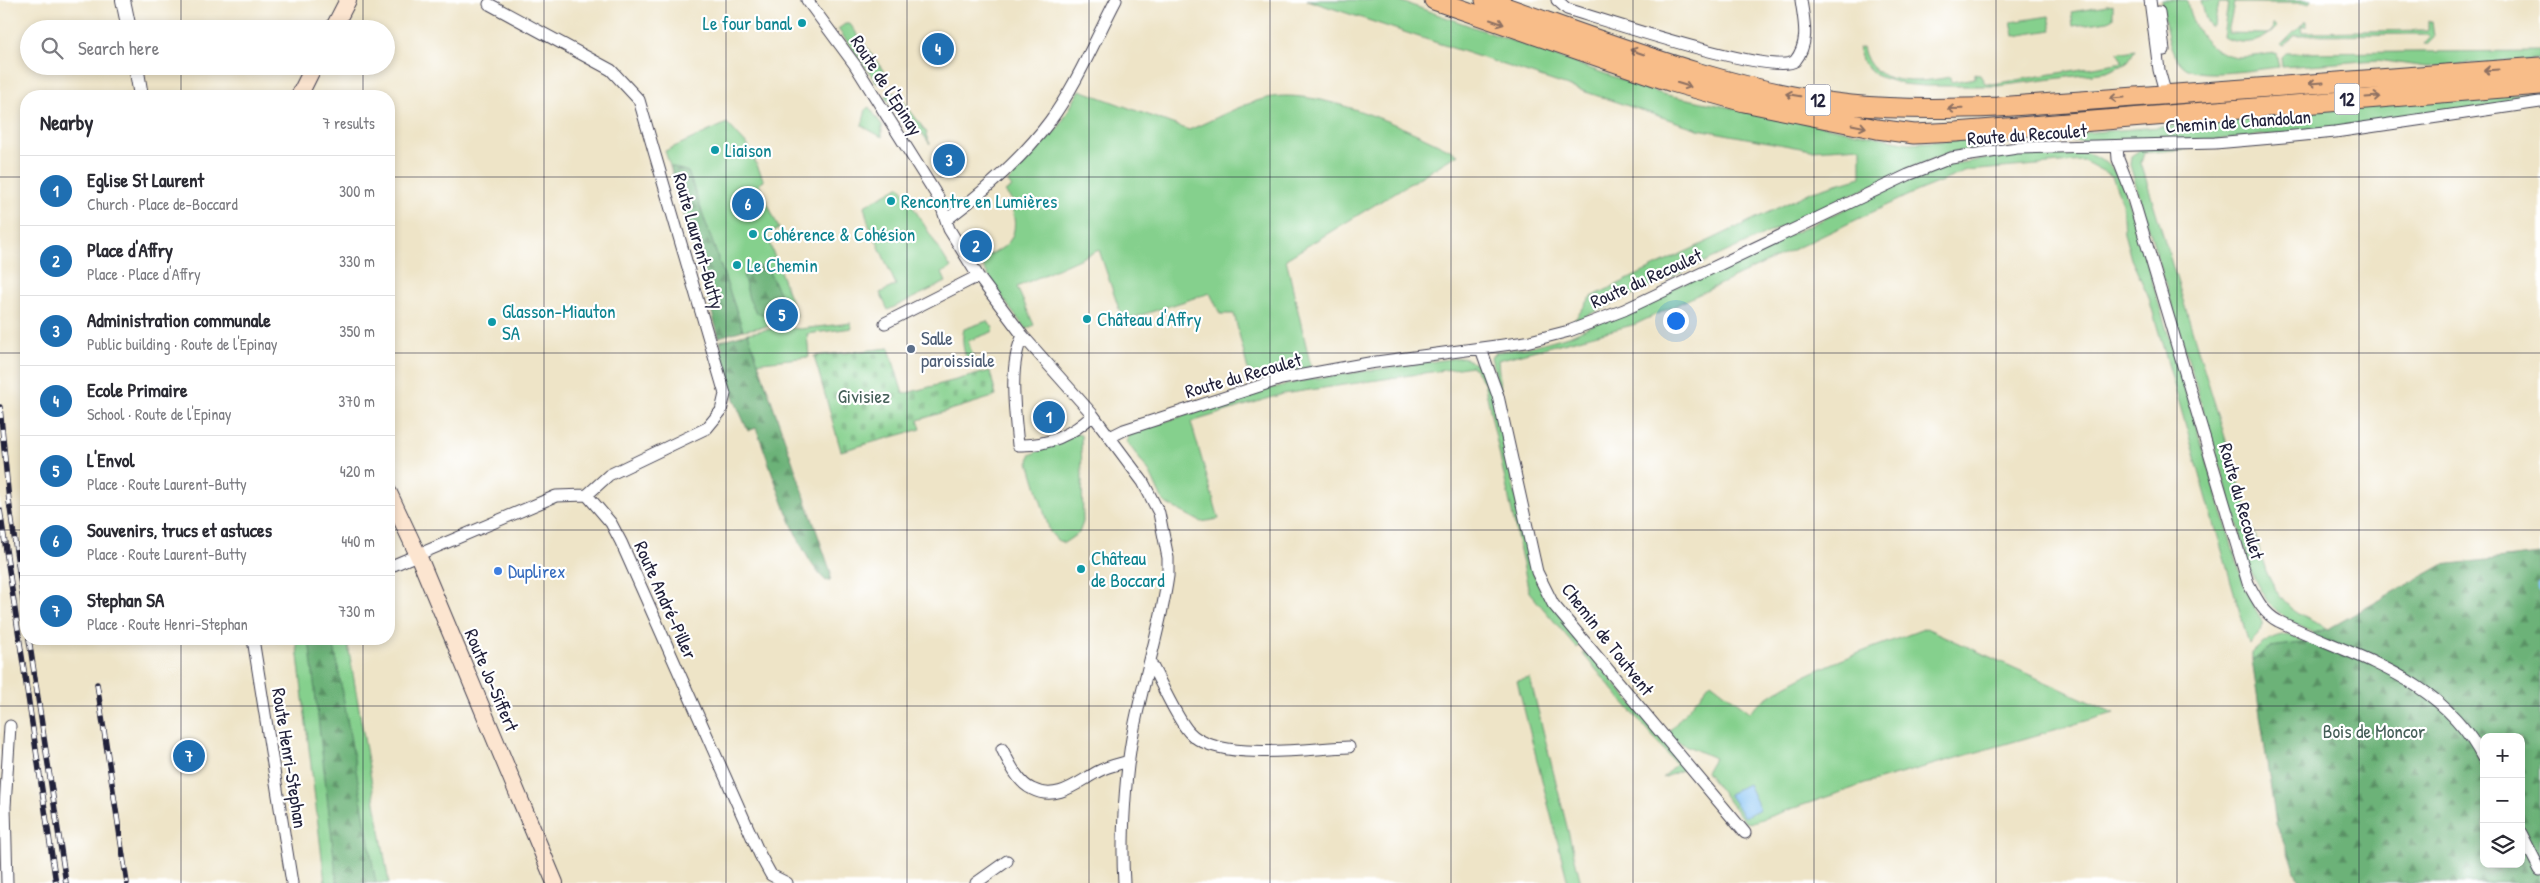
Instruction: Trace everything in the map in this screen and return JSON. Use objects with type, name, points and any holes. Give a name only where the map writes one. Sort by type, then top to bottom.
[{"type":"highway","name":"12","points":[[1434,0],[1600,58],[1708,92],[1776,110],[1914,134],[2540,85]]},
{"type":"highway","name":"12","points":[[1485,0],[1674,65],[1733,82],[1850,105],[1956,109],[2540,67]]},
{"type":"highway","points":[[2166,94],[2167,115]]},
{"type":"main road","points":[[338,20],[348,0]]},
{"type":"main road","points":[[302,90],[310,75]]},
{"type":"main road","name":"Route Jo-Siffert","points":[[395,506],[418,555],[555,883]]},
{"type":"street","points":[[123,0],[127,20]]},
{"type":"street","name":"Route de l'Epinay","points":[[807,0],[855,64],[939,199],[949,229],[978,276],[1023,336],[1110,436],[1143,482],[1159,513],[1168,558],[1166,595],[1134,728],[1129,761],[1124,841],[1124,883]]},
{"type":"street","points":[[946,220],[992,184],[1025,151],[1051,120],[1074,82],[1116,0]]},
{"type":"street","points":[[1557,0],[1567,9],[1707,50],[1781,65],[1795,61],[1805,43],[1801,0]]},
{"type":"street","points":[[2150,0],[2159,70],[2166,94]]},
{"type":"street","points":[[2157,0],[2166,68],[2166,94]]},
{"type":"street","name":"Route Laurent-Butty","points":[[489,4],[611,70],[639,100],[725,394],[721,411],[707,428],[698,435],[609,475],[587,495]]},
{"type":"street","points":[[138,75],[140,90]]},
{"type":"street","name":"Chemin de Chandolan","points":[[2117,146],[2215,143],[2335,132],[2540,102]]},
{"type":"street","name":"Route du Recoulet","points":[[1110,436],[1281,379],[1369,363],[1526,342],[1569,331],[1624,310],[1908,175],[1951,158],[2017,148],[2117,146],[2118,158],[2150,255],[2248,583],[2259,605],[2270,617],[2278,622],[2384,666],[2425,689],[2461,724],[2480,754]]},
{"type":"street","points":[[885,323],[978,276]]},
{"type":"street","points":[[1023,336],[1017,346],[1014,386],[1018,445],[1035,446],[1056,439],[1070,433],[1093,415]]},
{"type":"street","name":"Chemin de Toutvent","points":[[1480,349],[1498,396],[1537,572],[1553,604],[1745,833]]},
{"type":"street","points":[[395,565],[556,496],[587,495]]},
{"type":"street","name":"Route André-Piller","points":[[587,495],[611,523],[621,542],[760,855],[771,875],[787,883]]},
{"type":"street","name":"Route Henri-Stephan","points":[[255,645],[292,883]]},
{"type":"street","points":[[1150,662],[1190,733],[1211,746],[1244,752],[1349,746]]},
{"type":"street","points":[[7,883],[5,807],[6,757],[10,726]]},
{"type":"street","points":[[1002,749],[1014,771],[1032,789],[1052,793],[1065,792],[1101,770],[1129,761]]},
{"type":"street","points":[[2525,841],[2540,870]]},
{"type":"street","points":[[976,883],[1007,860]]},
{"type":"green space","points":[[1307,0],[1397,0],[1662,94],[1909,143],[2172,126],[2297,109],[2540,92],[2540,99],[2334,128],[2214,140],[2017,142],[1949,153],[1910,168],[1573,322],[1591,297],[1813,191],[1861,177],[1861,147],[1811,150],[1698,129]]},
{"type":"green space","points":[[2162,0],[2187,0],[2192,20],[2197,30],[2204,39],[2220,52],[2230,56],[2241,57],[2276,53],[2279,67],[2217,73],[2205,73],[2186,68],[2175,55],[2171,46]]},
{"type":"green space","points":[[2201,0],[2312,0],[2309,3],[2234,3],[2228,33],[2268,34],[2272,31],[2273,24],[2277,27],[2271,33],[2258,40],[2238,42],[2223,37],[2228,3],[2219,3],[2214,25],[2211,27],[2206,20]]},
{"type":"green space","points":[[2113,5],[2113,18],[2108,21],[2073,26],[2071,12]]},
{"type":"green space","points":[[2049,16],[2052,30],[2014,36],[2011,22]]},
{"type":"green space","points":[[2428,20],[2432,22],[2434,37],[2427,44],[2424,44],[2430,37],[2427,34],[2295,35],[2283,46],[2281,45],[2305,21],[2307,21],[2307,26],[2301,26],[2302,32],[2428,30]]},
{"type":"green space","points":[[845,24],[850,24],[885,73],[885,78],[878,84],[838,29]]},
{"type":"green space","points":[[1863,47],[1868,60],[1875,70],[1898,80],[1924,81],[1950,77],[1951,82],[1975,78],[1975,73],[1980,75],[1985,83],[1993,84],[2123,62],[2117,53],[2135,50],[2127,63],[2107,72],[1998,86],[1925,86],[1902,84],[1877,76],[1863,63],[1858,48]]},
{"type":"green space","points":[[2540,51],[2540,59],[2426,67],[2377,60],[2282,67],[2281,57],[2285,53]]},
{"type":"green space","points":[[1080,90],[1189,130],[1235,109],[1263,99],[1284,96],[1309,98],[1335,103],[1389,122],[1458,154],[1286,259],[1311,367],[1251,382],[1234,314],[1220,314],[1210,293],[1123,321],[1099,250],[1017,287],[1034,325],[1026,329],[1011,310],[978,259],[996,252],[1012,236],[1014,219],[1012,208],[1016,205],[1005,192],[1012,187],[1008,182],[1059,127]]},
{"type":"green space","points":[[890,93],[896,93],[900,97],[927,133],[930,144],[905,111],[898,116],[885,97]]},
{"type":"green space","points":[[869,107],[882,125],[882,137],[862,126],[866,109]]},
{"type":"green space","points":[[727,123],[749,147],[764,181],[759,184],[779,229],[766,234],[797,316],[790,323],[743,330],[688,172],[670,166],[665,151]]},
{"type":"green space","points":[[2216,146],[2144,153],[2141,163],[2266,571],[2278,594],[2290,608],[2328,629],[2313,633],[2292,622],[2277,611],[2265,597],[2253,576],[2130,165],[2131,156],[2143,148]]},
{"type":"green space","points":[[2087,153],[2108,164],[2123,185],[2244,585],[2261,619],[2261,630],[2249,644],[2148,295],[2131,259],[2124,233],[2122,202],[2112,176],[2084,161],[1967,171],[1915,192],[1636,324],[1498,360],[1501,397],[1491,357],[1496,352],[1525,348],[1569,336],[1911,179],[1953,164],[2017,154]]},
{"type":"green space","points":[[670,166],[688,172],[743,330],[719,337]]},
{"type":"green space","points":[[900,186],[951,268],[942,273],[946,282],[888,310],[880,293],[896,285],[868,222],[864,206]]},
{"type":"green space","points":[[760,266],[767,268],[780,295],[779,303],[765,315],[756,312],[749,299],[743,274]]},
{"type":"green space","points":[[987,321],[994,328],[992,332],[968,341],[976,365],[973,366],[967,359],[964,349],[964,329]]},
{"type":"green space","points":[[851,323],[852,328],[807,334],[809,357],[752,363],[745,347],[748,333],[782,327],[800,329]]},
{"type":"green space","points":[[748,333],[831,573],[830,580],[826,581],[815,569],[805,552],[786,510],[756,428],[748,431],[731,392],[720,352],[723,350],[720,341]]},
{"type":"green space","name":"Givisiez","points":[[889,348],[903,394],[990,371],[996,396],[918,420],[921,429],[841,451],[814,356]]},
{"type":"green space","points":[[1463,357],[1479,366],[1490,382],[1533,573],[1581,643],[1577,648],[1529,592],[1484,382],[1472,366],[1283,394],[1191,422],[1219,519],[1201,522],[1167,504],[1162,499],[1150,473],[1127,442],[1128,436],[1133,432],[1264,390],[1311,379]]},
{"type":"green space","points":[[1077,433],[1081,435],[1083,522],[1079,533],[1064,543],[1057,540],[1050,532],[1029,462],[1030,455]]},
{"type":"green space","name":"Bois de Moncor","points":[[2540,554],[2540,883],[2300,883],[2276,824],[2252,660],[2271,647],[2308,642],[2313,633],[2328,629],[2442,565]]},
{"type":"green space","points":[[1926,628],[2114,713],[1865,784],[1750,823],[1744,821],[1706,772],[1714,758],[1674,740],[1668,733],[1711,682],[1750,712],[1787,685],[1809,674]]},
{"type":"green space","points":[[2288,634],[2308,643],[2271,647],[2252,660],[2252,653],[2264,643],[2277,636]]},
{"type":"green space","points":[[297,645],[348,645],[389,883],[325,883]]},
{"type":"green space","points":[[310,645],[334,645],[376,883],[337,883]]},
{"type":"green space","points":[[1582,653],[1589,653],[1687,768],[1663,778],[1676,764]]},
{"type":"green space","points":[[1530,678],[1581,883],[1568,883],[1517,681]]},
{"type":"water","points":[[1748,784],[1760,809],[1744,817],[1728,794]]},
{"type":"railway","points":[[0,407],[9,501],[20,578]]},
{"type":"railway","points":[[0,510],[20,643]]},
{"type":"railway","points":[[20,645],[56,883]]},
{"type":"railway","points":[[30,645],[66,883]]},
{"type":"railway","points":[[97,684],[127,883]]},
{"type":"place","name":"Le four banal","points":[[802,23]]},
{"type":"place","name":"Ecole Primaire","points":[[938,49]]},
{"type":"place","name":"Liaison","points":[[715,150]]},
{"type":"place","name":"Administration communale","points":[[949,160]]},
{"type":"place","name":"Rencontre en Lumières","points":[[891,201]]},
{"type":"place","name":"Souvenirs, trucs et astuces","points":[[748,204]]},
{"type":"place","name":"Cohérence & Cohésion","points":[[753,234]]},
{"type":"place","name":"Place d'Affry","points":[[976,246]]},
{"type":"place","name":"Le Chemin","points":[[737,265]]},
{"type":"place","name":"L'Envol","points":[[782,315]]},
{"type":"place","name":"Château d'Affry","points":[[1087,319]]},
{"type":"place","name":"Glasson-Miauton SA","points":[[492,322]]},
{"type":"place","name":"Salle paroissiale","points":[[911,349]]},
{"type":"place","name":"Eglise St Laurent","points":[[1049,417]]},
{"type":"place","name":"Château de Boccard","points":[[1081,569]]},
{"type":"place","name":"Duplirex","points":[[498,571]]},
{"type":"place","name":"Stephan SA","points":[[189,756]]}]
